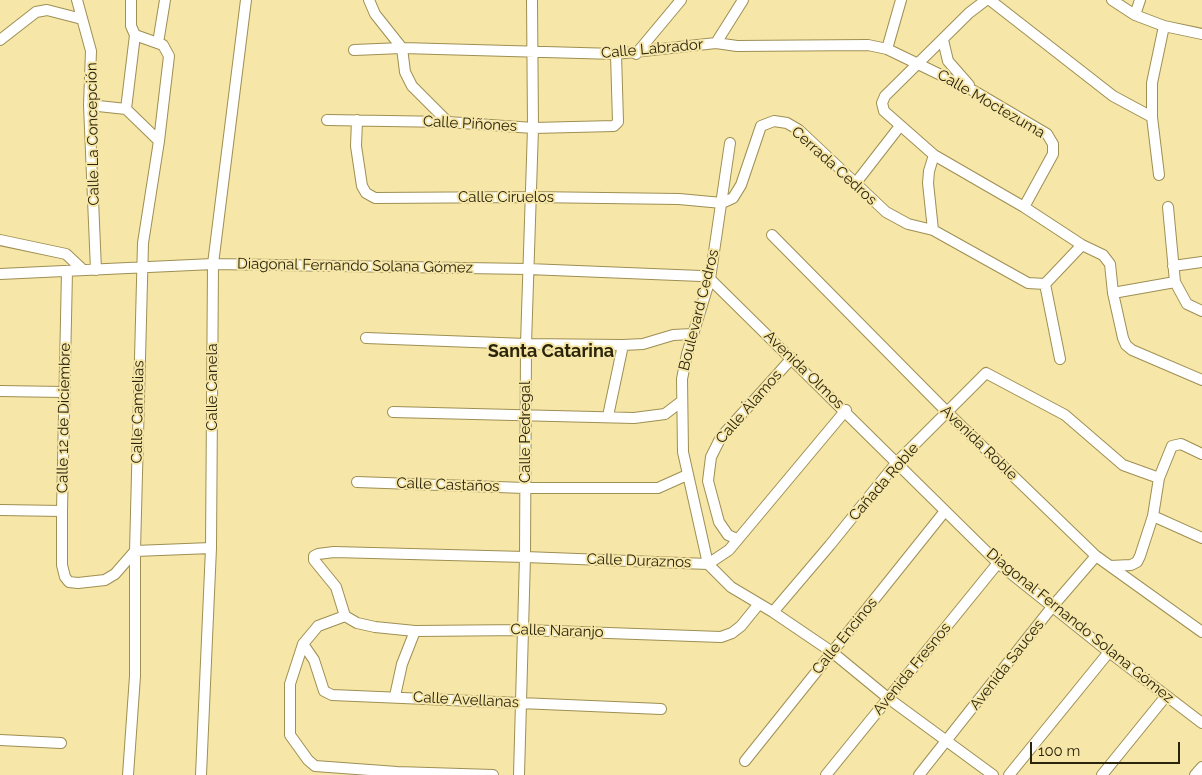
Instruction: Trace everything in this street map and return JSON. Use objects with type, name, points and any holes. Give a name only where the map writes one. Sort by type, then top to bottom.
[{"type":"street","name":"Calle La Concepción","points":[[77,0],[91,50],[89,105],[96,270]]},
{"type":"street","points":[[126,109],[134,36],[131,26],[131,0]]},
{"type":"street","points":[[134,36],[158,43],[165,0]]},
{"type":"street","name":"Calle Canela","points":[[201,775],[211,548],[213,264],[246,0]]},
{"type":"street","points":[[369,0],[376,14],[402,48],[405,72],[412,86],[448,122]]},
{"type":"street","name":"Calle Pedregal","points":[[519,775],[524,630],[529,197],[533,128],[534,54],[532,0]]},
{"type":"street","points":[[636,54],[681,0]]},
{"type":"street","points":[[716,43],[743,0]]},
{"type":"street","points":[[887,49],[901,0]]},
{"type":"street","points":[[1152,117],[1113,96],[988,0],[969,14],[918,62],[885,96],[882,103],[884,111],[934,155],[1024,207],[1082,245],[1104,254],[1110,264],[1113,293],[1126,345],[1132,350],[1202,380]]},
{"type":"street","points":[[1112,0],[1135,15],[1164,26],[1202,34]]},
{"type":"street","points":[[1135,15],[1140,0]]},
{"type":"street","points":[[0,40],[36,12],[47,10],[82,19]]},
{"type":"street","points":[[1159,175],[1152,117],[1152,83],[1164,26]]},
{"type":"street","points":[[943,40],[948,61],[974,91]]},
{"type":"street","name":"Calle Camelias","points":[[128,775],[135,659],[135,551],[142,269],[144,235],[169,63],[167,50],[158,43]]},
{"type":"street","name":"Calle Labrador","points":[[354,50],[402,48],[534,54],[636,54],[716,43],[737,46],[868,45],[887,49],[918,62]]},
{"type":"street","name":"Calle Piñones","points":[[327,120],[448,122],[533,128],[614,126],[618,122],[616,54]]},
{"type":"street","name":"Calle Moctezuma","points":[[918,62],[974,91],[1047,134],[1053,144],[1053,154],[1024,207]]},
{"type":"street","points":[[89,105],[126,109],[159,141]]},
{"type":"street","name":"Calle Ciruelos","points":[[357,120],[356,146],[362,186],[370,196],[375,198],[529,197],[679,199],[722,203]]},
{"type":"street","name":"Cerrada Cedros","points":[[722,203],[733,198],[740,185],[761,126],[774,121],[787,123],[799,130],[855,184],[897,219],[933,230],[1028,283],[1045,284]]},
{"type":"street","points":[[855,184],[900,126]]},
{"type":"street","name":"Boulevard Cedros","points":[[708,564],[686,476],[683,452],[682,401],[685,362],[710,279],[730,143]]},
{"type":"street","points":[[933,230],[928,183],[929,171],[934,155]]},
{"type":"street","points":[[1168,207],[1175,282],[1187,304],[1202,310]]},
{"type":"street","name":"Avenida Roble","points":[[772,236],[948,413],[1096,556],[1199,627]]},
{"type":"street","points":[[0,240],[66,254],[82,269]]},
{"type":"street","points":[[1060,359],[1045,284],[1082,245]]},
{"type":"street","points":[[1173,266],[1202,262]]},
{"type":"street","name":"Diagonal Fernando Solana Gómez","points":[[0,274],[82,269],[142,269],[213,264],[528,269],[701,276],[710,279]]},
{"type":"street","name":"Calle 12 de Diciembre","points":[[67,271],[62,511],[62,564],[65,577],[69,582],[105,580],[115,574],[135,551]]},
{"type":"street","name":"Avenida Olmos","points":[[710,279],[897,462]]},
{"type":"street","points":[[1113,293],[1175,282]]},
{"type":"street","points":[[366,338],[526,344],[623,345],[643,344],[673,335],[692,334]]},
{"type":"street","points":[[608,416],[623,345]]},
{"type":"street","name":"Calle Álamos","points":[[737,539],[728,535],[720,522],[708,481],[710,457],[720,437],[792,358]]},
{"type":"street","name":"Cañada Roble","points":[[772,612],[830,545],[897,462],[986,373],[1065,415],[1124,465],[1159,478]]},
{"type":"street","points":[[0,391],[63,392]]},
{"type":"street","points":[[393,412],[634,418],[665,414],[682,401]]},
{"type":"street","points":[[708,564],[728,550],[846,410]]},
{"type":"street","points":[[1110,566],[1137,562],[1153,516],[1159,478],[1172,446],[1176,444],[1202,454]]},
{"type":"street","name":"Diagonal Fernando Solana Gómez","points":[[897,462],[998,563],[1109,652],[1202,723]]},
{"type":"street","name":"Calle Castaños","points":[[358,482],[525,488],[658,488],[686,476]]},
{"type":"street","points":[[0,510],[62,511]]},
{"type":"street","name":"Calle Encinos","points":[[745,761],[945,511]]},
{"type":"street","points":[[1153,516],[1202,538]]},
{"type":"street","points":[[135,551],[211,548]]},
{"type":"street","name":"Calle Duraznos","points":[[345,616],[336,587],[316,564],[314,556],[334,552],[708,564],[731,588],[772,612],[832,652],[888,698],[993,775]]},
{"type":"street","name":"Avenida Sauces","points":[[919,775],[1052,607],[1096,556]]},
{"type":"street","name":"Avenida Fresnos","points":[[826,775],[998,563]]},
{"type":"street","name":"Calle Naranjo","points":[[345,616],[357,623],[375,627],[416,630],[524,630],[722,636],[732,633],[741,626],[758,605]]},
{"type":"street","points":[[345,616],[318,626],[303,644],[290,684],[288,720],[290,735],[308,760],[315,766],[398,772],[493,775]]},
{"type":"street","points":[[396,696],[402,664],[416,630]]},
{"type":"street","name":"Calle Avellanas","points":[[303,644],[314,660],[324,691],[332,695],[396,696],[661,709]]},
{"type":"street","points":[[1009,775],[1109,652]]},
{"type":"street","points":[[1102,775],[1166,696]]},
{"type":"street","points":[[0,740],[61,743]]},
{"type":"street","points":[[1195,775],[1202,767]]},
{"type":"district","name":"Santa Catarina","points":[[551,352]]}]
